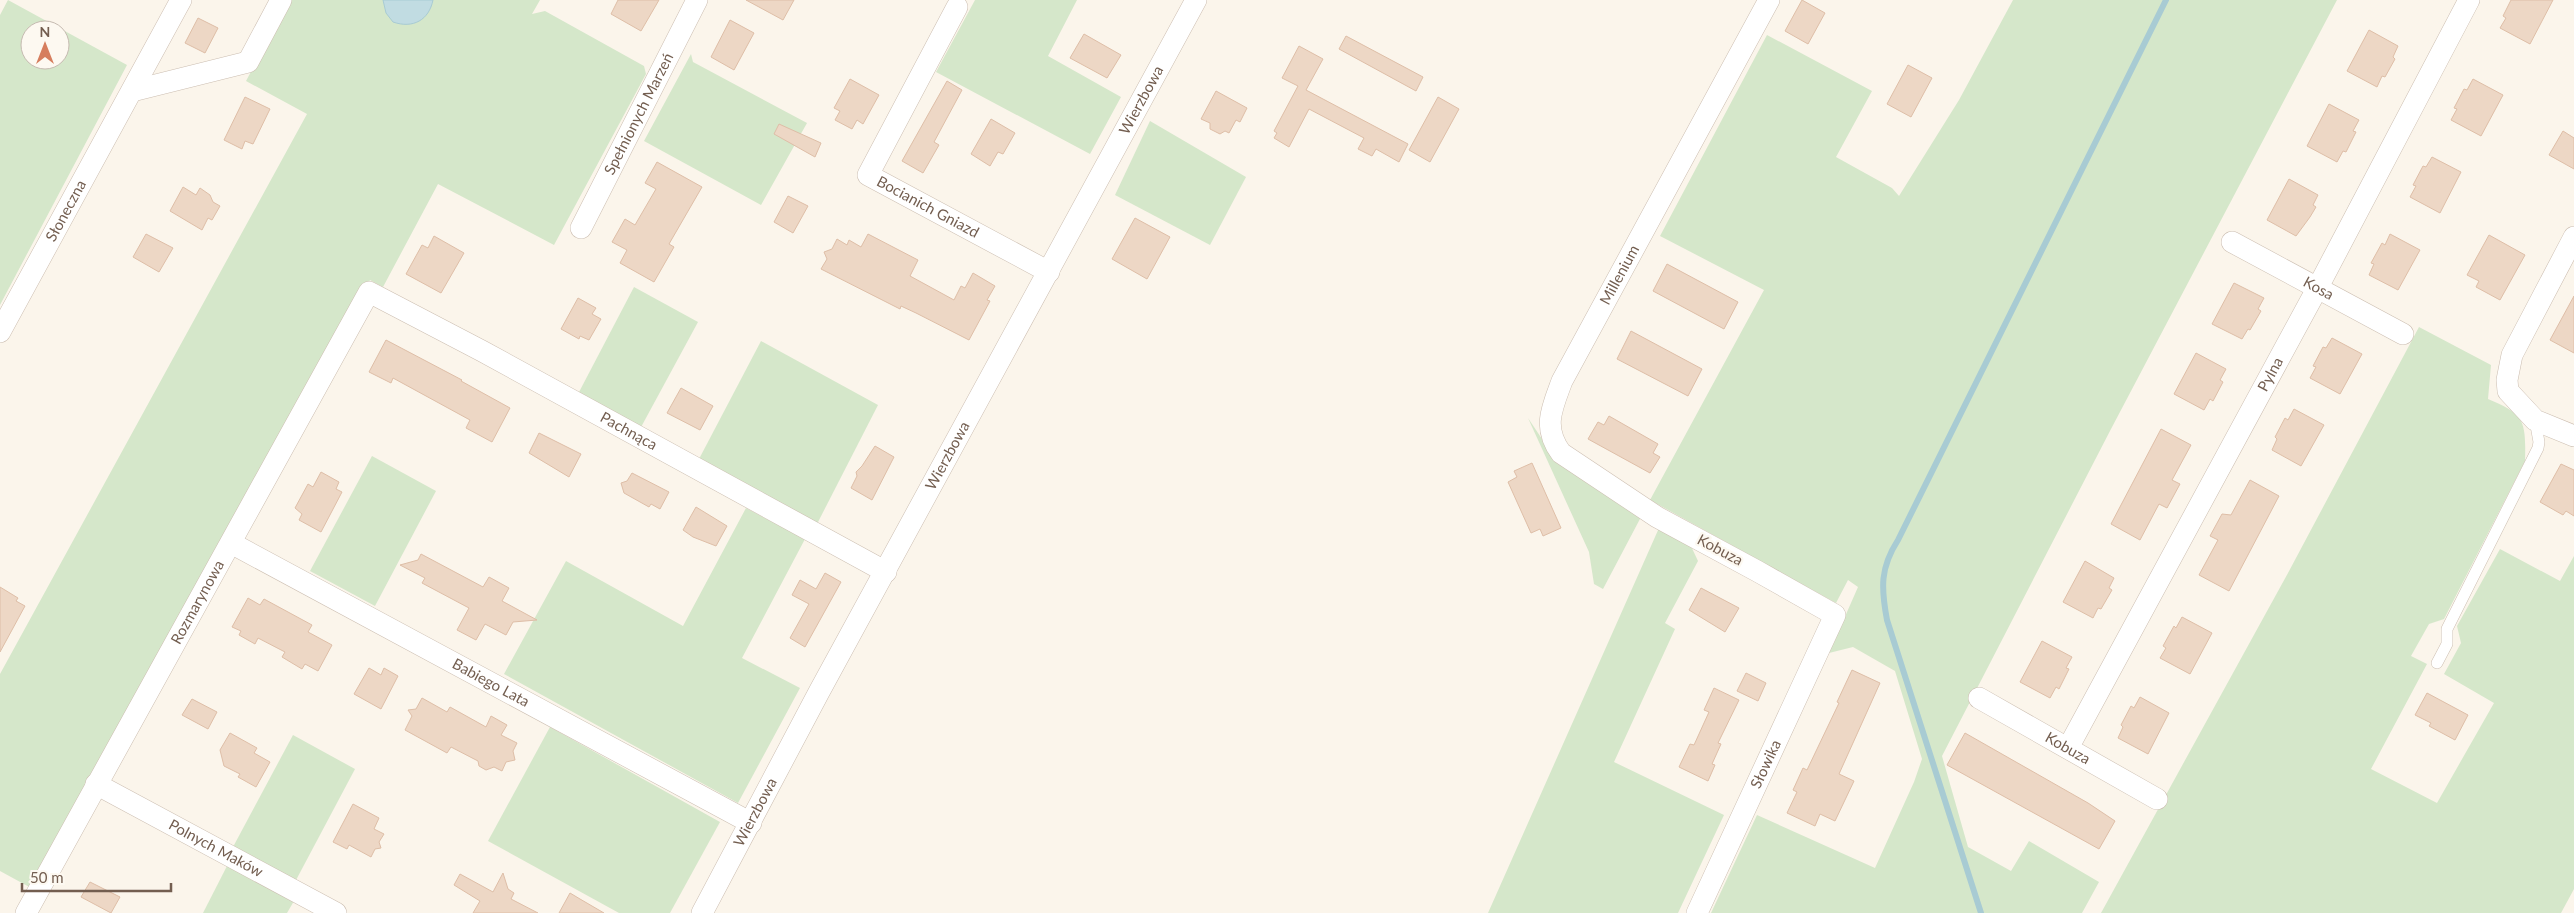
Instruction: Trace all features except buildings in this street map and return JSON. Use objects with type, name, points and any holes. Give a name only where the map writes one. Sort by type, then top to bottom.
[{"type":"street","name":"Słoneczna","points":[[0,332],[181,0]]},
{"type":"street","points":[[132,92],[248,62],[281,0]]},
{"type":"street","name":"Spełnionych Marzeń","points":[[581,228],[697,0]]},
{"type":"street","name":"Wierzbowa","points":[[702,913],[1196,0]]},
{"type":"street","name":"Millenium","points":[[1657,517],[1560,453],[1549,431],[1551,410],[1562,380],[1768,0]]},
{"type":"street","name":"Pylna","points":[[2068,748],[2318,288],[2470,0]]},
{"type":"street","name":"Bocianich Gniazd","points":[[957,7],[868,175],[1049,272]]},
{"type":"street","points":[[2574,237],[2508,366],[2508,390],[2535,420],[2574,436]]},
{"type":"street","name":"Kosa","points":[[2232,242],[2403,334]]},
{"type":"street","name":"Pachnąca","points":[[369,292],[482,351],[886,572]]},
{"type":"street","name":"Rozmarynowa","points":[[26,913],[369,292]]},
{"type":"street","name":"Kobuza","points":[[1657,517],[1758,571],[1834,616]]},
{"type":"street","name":"Babiego Lata","points":[[231,543],[751,823]]},
{"type":"street","name":"Słowika","points":[[1697,913],[1834,616]]},
{"type":"street","name":"Kobuza","points":[[1980,698],[2157,799]]},
{"type":"street","name":"Polnych Maków","points":[[96,784],[336,913]]},
{"type":"lane","points":[[2437,663],[2447,644],[2447,629],[2538,448],[2539,442],[2535,420]]},
{"type":"green space","points":[[8,0],[45,20],[20,20],[20,70],[70,70],[70,34],[127,65],[0,305],[0,15]]},
{"type":"green space","points":[[289,0],[540,0],[532,14],[545,11],[644,66],[646,74],[554,245],[438,184],[383,287],[370,280],[33,889],[0,871],[0,674],[307,114],[246,81]]},
{"type":"green space","points":[[975,0],[1077,0],[1048,56],[1121,97],[1090,154],[936,72]]},
{"type":"green space","points":[[2013,0],[2337,0],[2111,429],[1942,756],[1968,847],[2011,871],[2029,841],[2099,882],[2082,913],[1711,913],[1757,815],[1875,868],[1914,782],[1922,759],[1895,671],[1853,647],[1829,653],[1858,587],[1848,580],[1836,603],[1650,500],[1764,290],[1660,236],[1767,35],[1872,91],[1836,157],[1892,188],[1899,196],[1959,100]]},
{"type":"green space","points":[[691,54],[693,62],[807,123],[761,205],[644,141]]},
{"type":"green space","points":[[1150,121],[1246,177],[1210,245],[1115,195]]},
{"type":"green space","points":[[634,287],[698,322],[640,429],[578,394]]},
{"type":"green space","points":[[2419,327],[2491,365],[2488,399],[2510,409],[2521,421],[2525,437],[2525,461],[2444,619],[2429,624],[2411,656],[2427,664],[2371,769],[2437,803],[2494,703],[2444,674],[2461,643],[2457,626],[2500,549],[2560,581],[2574,556],[2574,889],[2561,913],[2101,913],[2288,573]]},
{"type":"green space","points":[[761,341],[878,405],[817,524],[699,459]]},
{"type":"green space","points":[[1528,418],[1558,463],[1641,517],[1603,589],[1594,584],[1589,552]]},
{"type":"green space","points":[[372,456],[436,491],[375,606],[310,571]]},
{"type":"green space","points":[[746,508],[805,539],[742,658],[800,688],[738,803],[504,674],[566,561],[683,626]]},
{"type":"green space","points":[[1659,528],[1690,544],[1698,561],[1665,623],[1675,629],[1614,762],[1724,815],[1678,913],[1488,913]]},
{"type":"green space","points":[[550,727],[720,822],[670,913],[619,913],[488,841]]},
{"type":"green space","points":[[293,735],[355,769],[295,882],[233,847]]},
{"type":"green space","points":[[228,864],[294,901],[287,913],[203,913]]},
{"type":"water","points":[[383,0],[433,0],[424,18],[413,23],[400,24],[393,22],[386,13]]},
{"type":"waterway","points":[[1981,913],[1887,620],[1883,588],[1885,569],[1892,550],[2166,0]]}]
